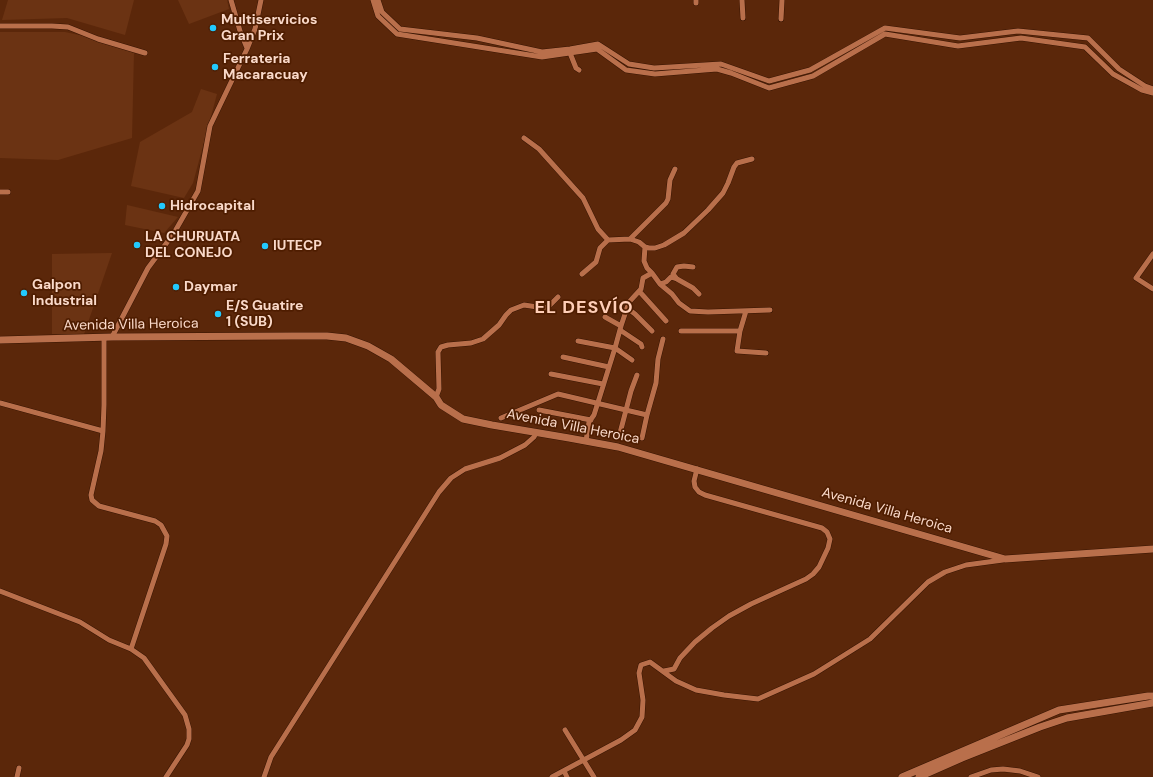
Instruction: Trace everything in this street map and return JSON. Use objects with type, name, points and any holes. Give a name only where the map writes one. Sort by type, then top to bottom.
[{"type":"main road","name":"Avenida Villa Heroica","points":[[0,340],[307,336],[346,338],[368,346],[391,359],[436,398],[441,405],[463,419],[618,447],[1005,559],[1153,549]]},
{"type":"main road","points":[[902,777],[1059,710],[1153,696]]},
{"type":"main road","points":[[919,777],[934,774],[962,758],[1040,727],[1067,718],[1153,703]]},
{"type":"street","points":[[231,0],[247,49]]},
{"type":"street","points":[[131,649],[166,544],[167,536],[161,525],[155,521],[99,506],[92,500],[91,495],[101,451],[103,431],[108,338],[148,268],[174,233],[198,191],[210,126],[247,49],[255,29],[262,0]]},
{"type":"street","points":[[373,0],[378,16],[398,34],[542,57],[597,49],[626,70],[654,74],[717,69],[769,88],[813,76],[885,34],[958,46],[1021,38],[1085,47],[1113,74],[1142,90],[1153,93]]},
{"type":"street","points":[[378,0],[382,12],[400,29],[477,38],[542,52],[598,44],[629,64],[654,68],[721,64],[769,81],[810,70],[885,28],[960,38],[1018,31],[1088,38],[1119,69],[1144,86],[1153,89]]},
{"type":"street","points":[[742,0],[744,18]]},
{"type":"street","points":[[781,20],[782,0]]},
{"type":"street","points":[[0,26],[68,27],[98,39],[145,54]]},
{"type":"street","points":[[570,53],[576,68],[579,70]]},
{"type":"street","points":[[524,138],[539,149],[583,198],[598,229],[608,240]]},
{"type":"street","points":[[582,274],[596,262],[600,248],[608,240],[630,239],[639,242],[645,247],[655,248],[664,245],[684,233],[708,210],[722,193],[737,163],[752,159]]},
{"type":"street","points":[[630,239],[666,203],[668,199],[670,180],[675,168]]},
{"type":"street","points":[[0,192],[8,192]]},
{"type":"street","points":[[645,247],[644,261],[647,268],[660,284],[672,294],[679,303],[690,311],[708,312],[770,310]]},
{"type":"street","points":[[1153,254],[1136,278],[1153,289]]},
{"type":"street","points":[[677,279],[673,274],[677,268],[684,266],[693,267]]},
{"type":"street","points":[[586,441],[589,422],[594,415],[630,300],[639,290],[643,278],[652,273]]},
{"type":"street","points":[[660,284],[666,282],[671,277],[693,288],[699,294]]},
{"type":"street","points":[[639,290],[666,321]]},
{"type":"street","points":[[436,398],[439,388],[438,352],[441,347],[483,339],[499,325],[511,310],[524,305],[544,308],[548,307],[558,297]]},
{"type":"street","points":[[627,308],[652,331]]},
{"type":"street","points":[[746,311],[740,331],[737,351],[766,353]]},
{"type":"street","points":[[605,317],[641,344],[642,347]]},
{"type":"street","points":[[681,331],[740,331]]},
{"type":"street","points":[[642,438],[646,415],[656,383],[658,359],[663,338]]},
{"type":"street","points":[[578,341],[615,348],[632,360]]},
{"type":"street","points":[[563,357],[609,367]]},
{"type":"street","points":[[552,374],[603,384]]},
{"type":"street","points":[[620,433],[637,375]]},
{"type":"street","points":[[501,418],[558,394],[646,415]]},
{"type":"street","points":[[0,403],[103,431]]},
{"type":"street","points":[[539,410],[591,420]]},
{"type":"street","points":[[264,777],[271,757],[439,492],[451,478],[465,469],[505,456],[525,445],[534,437],[536,433]]},
{"type":"street","points":[[664,671],[674,669],[680,658],[695,642],[729,616],[751,604],[806,579],[813,574],[819,567],[828,548],[830,539],[827,532],[822,528],[698,492],[694,481],[697,470]]},
{"type":"street","points":[[552,777],[621,740],[635,730],[642,717],[643,700],[639,673],[641,665],[650,662],[676,681],[696,690],[758,699],[814,674],[870,640],[928,582],[939,575],[966,565],[1005,559]]},
{"type":"street","points":[[0,591],[80,622],[109,640],[131,649],[144,658],[185,715],[188,722],[190,734],[187,745],[166,777]]},
{"type":"street","points":[[565,730],[594,777]]},
{"type":"street","points":[[17,777],[19,768]]},
{"type":"street","points":[[971,777],[991,770],[1003,769],[1020,771],[1038,777]]},
{"type":"street","points":[[564,771],[567,777]]},
{"type":"shaded area","points":[[8,0],[134,0],[125,35],[67,18],[2,20]]},
{"type":"shaded area","points":[[178,0],[227,0],[229,9],[189,24]]},
{"type":"shaded area","points":[[0,32],[65,32],[98,39],[134,51],[132,138],[58,160],[0,158]]},
{"type":"shaded area","points":[[201,89],[217,94],[193,183],[184,198],[131,186],[140,142],[192,112]]},
{"type":"shaded area","points":[[127,205],[178,217],[164,233],[125,225]]},
{"type":"shaded area","points":[[112,253],[83,337],[52,334],[52,254]]},
{"type":"place","name":"Multiservicios Gran Prix","points":[[213,28]]},
{"type":"place","name":"Ferrateria Macaracuay","points":[[215,67]]},
{"type":"place","name":"Hidrocapital","points":[[162,206]]},
{"type":"place","name":"LA CHURUATA DEL CONEJO","points":[[137,245]]},
{"type":"place","name":"IUTECP","points":[[265,246]]},
{"type":"place","name":"Daymar","points":[[176,287]]},
{"type":"place","name":"Galpon Industrial","points":[[24,293]]},
{"type":"place","name":"E/S Guatire 1 (SUB)","points":[[218,314]]},
{"type":"district","name":"EL DESVÍO","points":[[584,308]]}]
